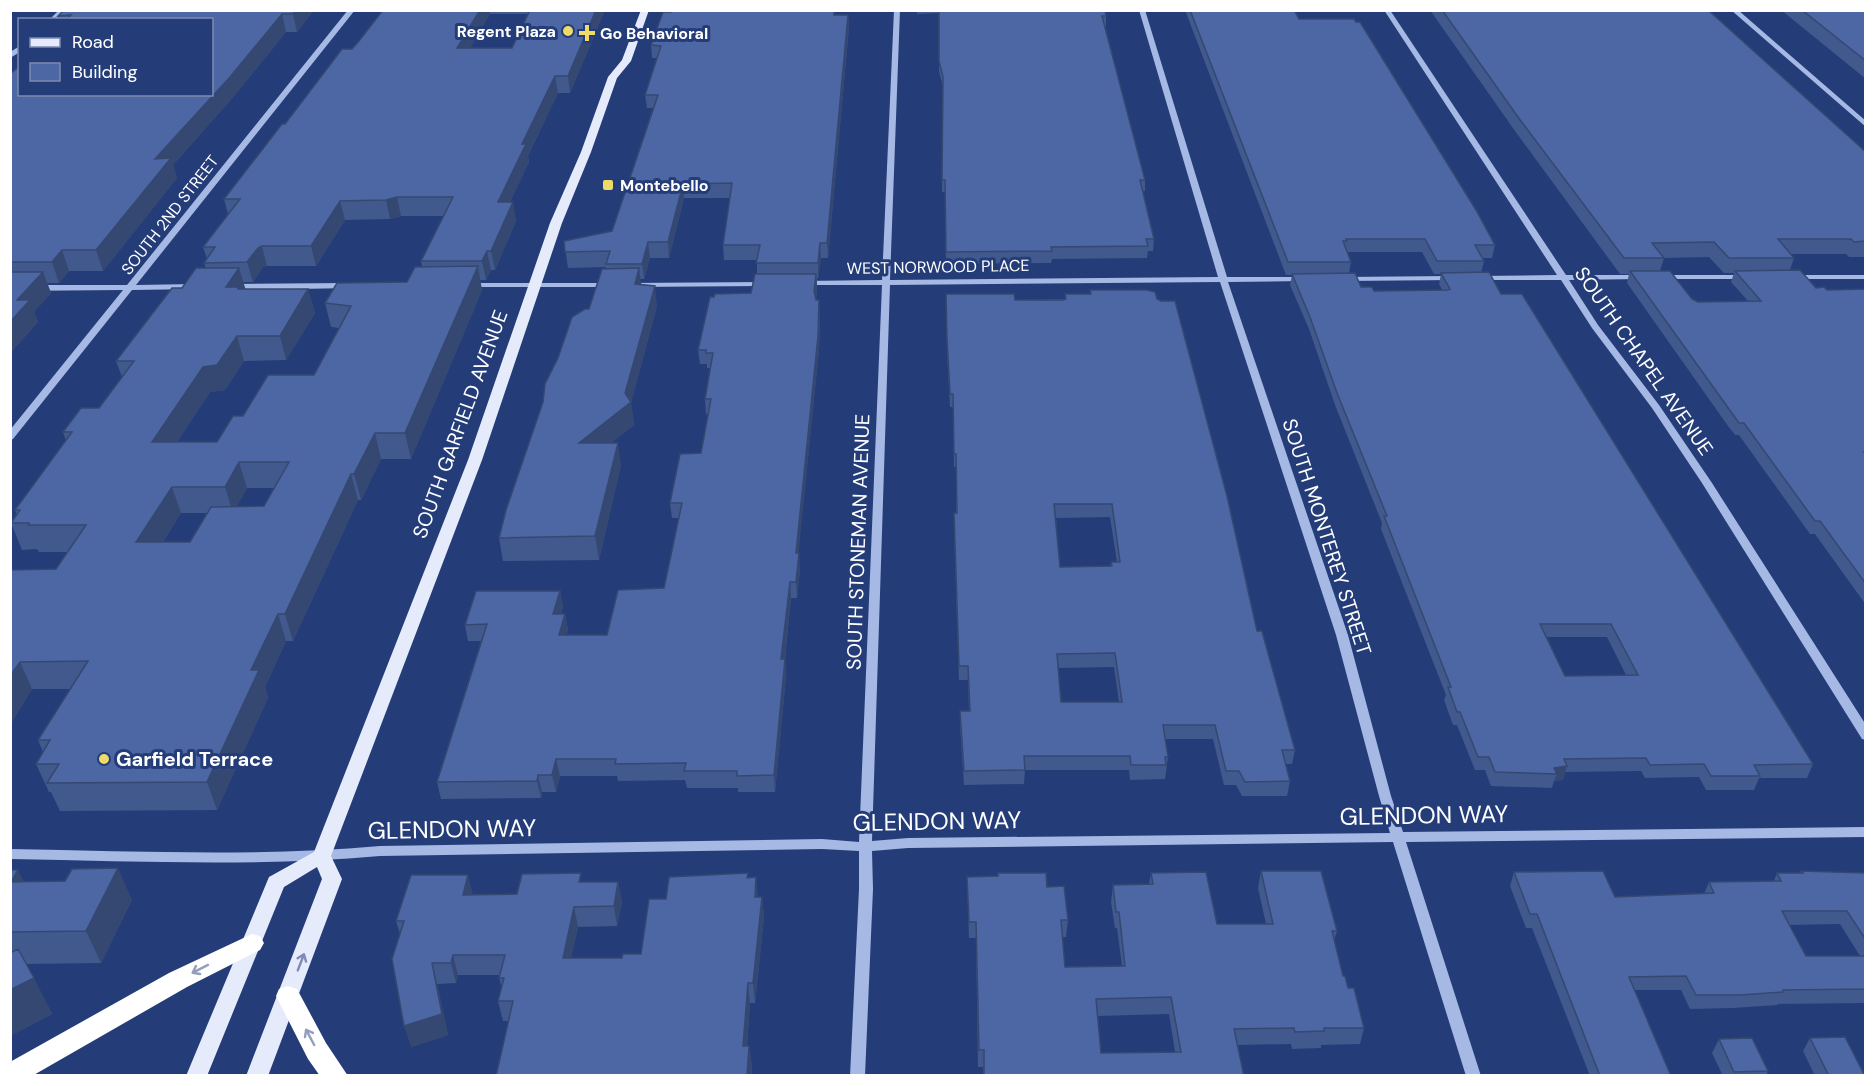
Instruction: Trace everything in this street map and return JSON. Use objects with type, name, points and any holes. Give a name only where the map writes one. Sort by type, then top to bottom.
[{"type":"highway","points":[[10,1076],[178,980],[252,943]]},
{"type":"highway","points":[[288,996],[317,1051],[334,1076]]},
{"type":"main road","name":"SOUTH GARFIELD AVENUE","points":[[322,856],[475,460],[535,285],[606,94],[613,77],[626,61],[645,10]]},
{"type":"main road","points":[[196,1076],[276,882],[322,856],[333,879],[257,1076]]},
{"type":"street","name":"SOUTH 2ND STREET","points":[[10,437],[352,10]]},
{"type":"street","name":"SOUTH STONEMAN AVENUE","points":[[857,1076],[866,889],[865,847],[897,10]]},
{"type":"street","name":"SOUTH MONTEREY STREET","points":[[1142,10],[1223,279],[1342,635],[1385,796],[1474,1076]]},
{"type":"street","name":"SOUTH CHAPEL AVENUE","points":[[1387,10],[1616,356],[1656,407],[1707,483],[1866,736]]},
{"type":"street","points":[[1734,10],[1866,125]]},
{"type":"street","points":[[1470,278],[1762,277]]},
{"type":"street","points":[[1786,277],[1866,277]]},
{"type":"street","points":[[1330,279],[1459,278]]},
{"type":"street","name":"WEST NORWOOD PLACE","points":[[787,284],[1318,279]]},
{"type":"street","points":[[454,285],[776,284]]},
{"type":"street","points":[[220,287],[356,286]]},
{"type":"street","points":[[10,288],[208,287]]},
{"type":"street","name":"GLENDON WAY","points":[[10,854],[322,856],[380,851],[822,844],[865,847],[908,843],[1866,832]]},
{"type":"building","points":[[64,10],[296,10],[293,14],[282,14],[213,96],[213,18],[68,18],[71,15],[58,16]]},
{"type":"building","points":[[383,10],[480,10],[457,48],[512,48],[530,10],[596,10],[568,76],[555,76],[522,144],[526,144],[498,202],[513,202],[491,251],[487,251],[482,261],[421,261],[453,197],[397,197],[386,200],[340,201],[311,246],[262,246],[247,262],[204,263],[215,247],[203,247],[240,199],[224,199],[342,49],[352,49]]},
{"type":"building","points":[[671,10],[834,10],[834,15],[848,15],[827,243],[820,243],[818,263],[756,263],[760,245],[723,245],[732,183],[683,184],[668,242],[648,242],[642,264],[606,264],[610,251],[565,252],[564,241],[612,231],[658,95],[645,95],[661,46],[651,45],[663,12],[671,12]]},
{"type":"building","points":[[939,10],[1105,10],[1106,16],[1102,16],[1145,180],[1140,180],[1154,239],[1146,239],[1148,246],[1051,247],[1052,251],[946,252],[945,180],[942,180],[943,77],[939,61]]},
{"type":"building","points":[[1190,10],[1294,10],[1299,19],[1354,19],[1360,22],[1476,210],[1495,245],[1475,245],[1484,261],[1437,261],[1425,239],[1346,239],[1347,241],[1343,241],[1351,262],[1288,262]]},
{"type":"building","points":[[1442,10],[1708,10],[1866,152],[1866,241],[1778,239],[1794,258],[1729,258],[1714,242],[1652,243],[1664,258],[1624,258],[1518,117]]},
{"type":"building","points":[[1802,10],[1866,10],[1866,61]]},
{"type":"building","points":[[18,68],[18,96],[213,96],[155,159],[171,158],[96,250],[62,250],[52,262],[10,262],[10,74]]},
{"type":"building","points":[[478,266],[405,433],[375,433],[354,474],[351,474],[285,614],[278,614],[251,670],[259,670],[207,782],[47,783],[59,764],[36,764],[50,740],[38,740],[88,661],[20,662],[10,676],[10,570],[56,569],[86,525],[11,523],[20,510],[15,510],[72,432],[63,432],[81,408],[99,408],[134,361],[116,361],[172,288],[182,288],[196,268],[239,268],[226,287],[308,289],[280,336],[237,336],[217,365],[203,367],[152,442],[217,442],[233,416],[243,416],[268,375],[314,375],[351,306],[325,303],[337,283],[407,282],[415,267]],"holes":[[[239,462],[289,462],[264,506],[211,507],[190,542],[136,542],[172,487],[225,487]]]},
{"type":"building","points":[[639,268],[635,284],[655,286],[625,393],[631,402],[579,443],[618,443],[595,536],[499,538],[506,510],[543,402],[545,384],[558,358],[572,317],[589,309],[602,269]]},
{"type":"building","points":[[1800,270],[1816,288],[1866,289],[1866,452],[1864,452],[1866,454],[1866,584],[1820,521],[1815,521],[1744,423],[1739,423],[1630,271],[1670,271],[1692,299],[1698,302],[1761,301],[1735,271]]},
{"type":"building","points":[[10,272],[43,272],[17,300],[30,300],[10,322]]},
{"type":"building","points":[[1489,272],[1501,294],[1522,294],[1813,764],[1754,765],[1760,776],[1711,776],[1704,764],[1650,765],[1646,758],[1564,759],[1567,766],[1554,768],[1557,774],[1495,772],[1489,757],[1478,757],[1460,712],[1457,712],[1448,687],[1451,687],[1384,516],[1387,516],[1292,274],[1355,273],[1361,287],[1372,287],[1374,291],[1448,290],[1450,289],[1441,273]],"holes":[[[1540,624],[1611,624],[1638,675],[1565,676]]]},
{"type":"building","points":[[755,274],[816,274],[814,291],[816,300],[819,300],[818,336],[796,553],[799,553],[796,582],[790,582],[781,659],[785,659],[774,775],[737,776],[737,771],[684,771],[686,763],[615,764],[616,759],[556,759],[552,775],[538,775],[537,781],[437,782],[487,624],[465,625],[476,591],[560,591],[553,614],[565,614],[559,635],[607,635],[618,590],[664,588],[682,503],[670,503],[680,454],[701,453],[711,399],[705,399],[713,353],[698,350],[710,297],[714,297],[715,294],[751,293]]},
{"type":"building","points":[[1090,290],[1147,290],[1155,292],[1157,299],[1161,301],[1175,301],[1227,496],[1257,631],[1262,631],[1295,750],[1282,750],[1290,781],[1245,782],[1239,771],[1226,771],[1215,725],[1163,725],[1168,757],[1165,757],[1166,765],[1131,765],[1130,756],[1024,756],[1025,770],[964,771],[960,711],[970,711],[968,666],[959,666],[954,513],[957,513],[956,454],[954,454],[953,394],[950,394],[946,294],[1014,294],[1015,300],[1062,300],[1066,299],[1065,294],[1091,294]],"holes":[[[1054,504],[1112,504],[1120,562],[1111,562],[1112,566],[1060,567]],[[1115,653],[1122,702],[1061,702],[1057,654]]]},
{"type":"building","points":[[118,868],[86,931],[10,932],[10,870],[18,870],[11,882],[65,881],[72,869]]},
{"type":"building","points":[[1261,871],[1321,871],[1337,931],[1332,931],[1343,976],[1345,976],[1348,988],[1354,988],[1364,1028],[1324,1028],[1324,1031],[1295,1032],[1294,1028],[1234,1029],[1244,1076],[984,1076],[984,1050],[979,1050],[976,922],[969,922],[967,877],[998,876],[998,873],[1046,873],[1047,887],[1064,886],[1068,920],[1061,920],[1065,967],[1125,966],[1119,912],[1116,912],[1113,885],[1153,884],[1151,873],[1206,872],[1217,924],[1273,924]],"holes":[[[1171,997],[1181,1052],[1101,1053],[1096,999]]]},
{"type":"building","points":[[1603,871],[1615,897],[1714,893],[1709,882],[1781,881],[1777,873],[1803,873],[1801,871],[1865,873],[1866,940],[1847,911],[1782,911],[1806,956],[1866,956],[1866,989],[1783,990],[1783,992],[1739,995],[1696,995],[1686,976],[1629,977],[1671,1076],[1600,1076],[1537,914],[1530,914],[1514,872]]},
{"type":"building","points":[[581,873],[579,882],[618,882],[614,906],[574,907],[563,958],[622,958],[623,954],[641,954],[649,899],[666,899],[669,877],[748,873],[747,878],[756,877],[755,897],[762,897],[753,983],[748,983],[743,1046],[749,1046],[747,1076],[496,1076],[513,1001],[498,1001],[504,978],[499,978],[505,955],[453,955],[451,963],[432,963],[442,1014],[404,1026],[392,959],[404,921],[396,921],[411,875],[468,875],[463,895],[517,894],[522,874]]},
{"type":"building","points":[[18,949],[34,978],[10,990],[10,953]]},
{"type":"building","points":[[1845,1037],[1865,1076],[1829,1076],[1810,1038]]},
{"type":"building","points":[[1752,1038],[1768,1071],[1734,1072],[1719,1039]]},
{"type":"place","name":"Regent Plaza","points":[[568,31]]},
{"type":"place","name":"Go Behavioral","points":[[587,33]]},
{"type":"place","name":"Montebello","points":[[608,185]]},
{"type":"place","name":"Garfield Terrace","points":[[104,759]]}]
